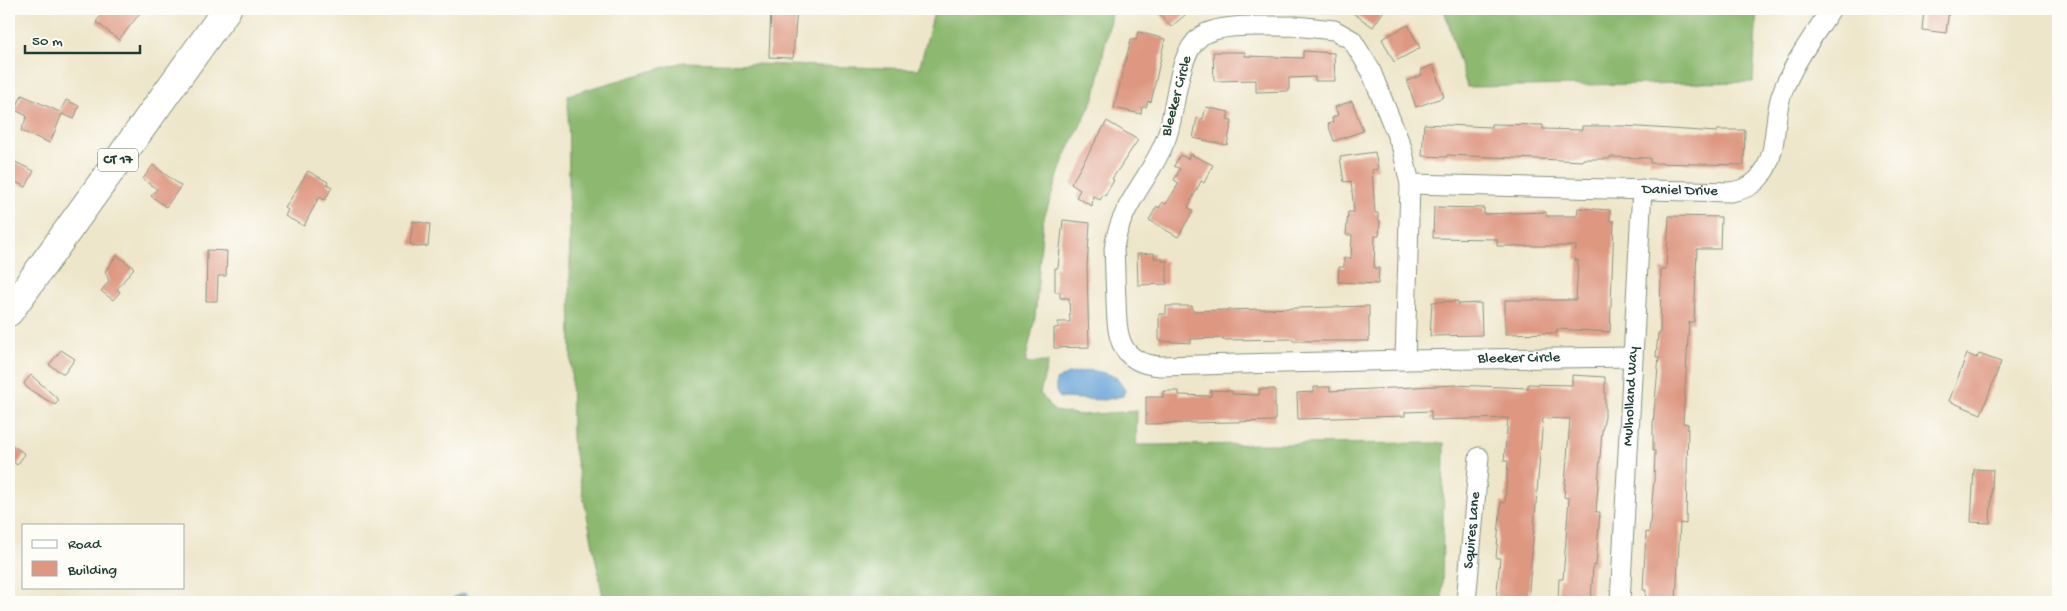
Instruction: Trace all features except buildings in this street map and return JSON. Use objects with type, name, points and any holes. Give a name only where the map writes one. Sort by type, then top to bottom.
[{"type":"main road","name":"CT 17","points":[[9,312],[227,9]]},
{"type":"street","name":"Daniel Drive","points":[[1410,184],[1730,192],[1753,185],[1768,165],[1781,98],[1788,78],[1831,9]]},
{"type":"street","name":"Bleeker Circle","points":[[1405,360],[1410,184],[1405,157],[1370,68],[1352,40],[1334,30],[1313,27],[1220,28],[1202,35],[1194,42],[1187,54],[1167,136],[1119,224],[1114,249],[1118,338],[1126,352],[1142,362],[1160,366],[1633,357]]},
{"type":"street","name":"Mulholland Way","points":[[1620,602],[1642,189]]},
{"type":"street","name":"Squires Lane","points":[[1466,602],[1478,458]]},
{"type":"green space","points":[[935,9],[1112,9],[1095,96],[1064,158],[1043,221],[1035,318],[1025,363],[1048,362],[1040,393],[1054,411],[1082,415],[1137,411],[1136,445],[1444,443],[1442,602],[604,602],[572,439],[568,95],[683,62],[919,69]]},
{"type":"green space","points":[[1444,9],[1757,9],[1753,82],[1467,87]]},
{"type":"water","points":[[1092,370],[1115,376],[1125,390],[1123,396],[1104,400],[1060,398],[1056,392],[1056,380],[1068,374]]},
{"type":"water","points":[[464,593],[470,597],[472,602],[451,602],[454,597]]}]
